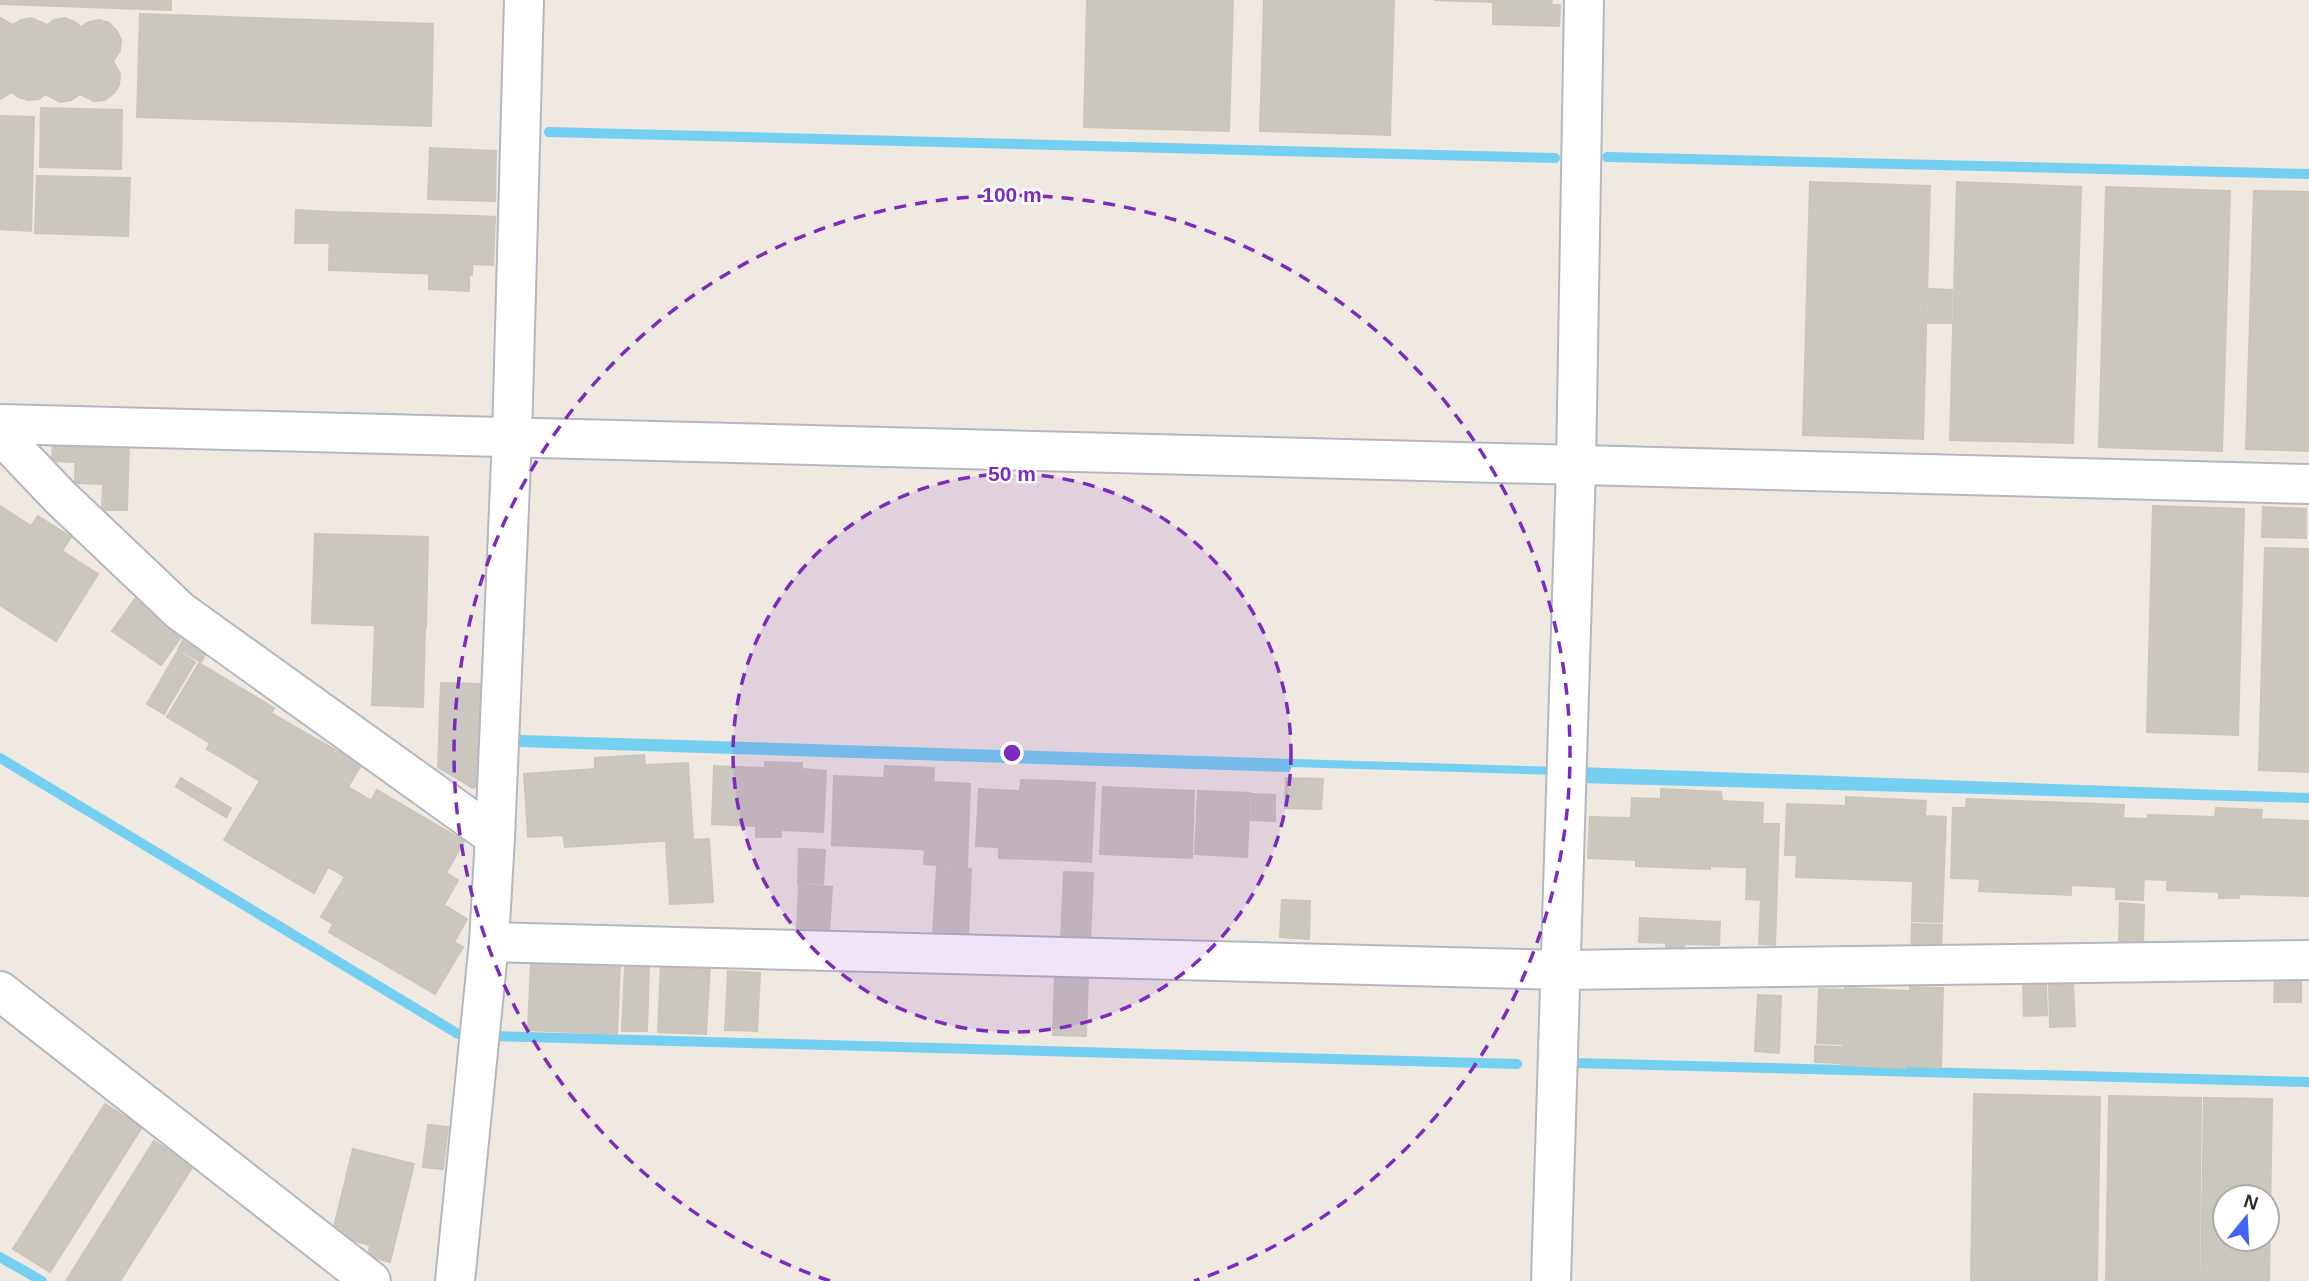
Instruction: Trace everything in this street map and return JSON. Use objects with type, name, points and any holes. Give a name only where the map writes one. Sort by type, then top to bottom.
[{"type":"street","points":[[455,1281],[489,942],[495,837],[512,437],[524,0]]},
{"type":"street","points":[[1551,1281],[1576,466],[1584,0]]},
{"type":"street","points":[[0,424],[2309,484]]},
{"type":"street","points":[[0,434],[60,497],[180,611],[495,837]]},
{"type":"street","points":[[489,942],[1561,970],[2309,960]]},
{"type":"street","points":[[0,990],[370,1281]]},
{"type":"water","points":[[520,735],[1556,767],[1556,775],[1292,767],[1289,772],[519,747]]},
{"type":"water","points":[[1578,767],[2309,793],[2309,803],[1578,783]]},
{"type":"building","points":[[0,0],[171,0],[171,10],[0,4]]},
{"type":"building","points":[[1087,0],[1233,0],[1229,131],[1084,127]]},
{"type":"building","points":[[1264,0],[1394,0],[1390,135],[1260,131]]},
{"type":"building","points":[[1434,0],[1552,0],[1551,4]]},
{"type":"building","points":[[1493,4],[1560,5],[1559,26],[1493,24]]},
{"type":"building","points":[[140,14],[433,24],[431,126],[137,117]]},
{"type":"building","points":[[0,18],[13,25],[31,18],[47,25],[54,20],[65,18],[81,27],[99,20],[109,23],[121,40],[120,51],[113,61],[120,74],[119,85],[105,100],[94,101],[80,94],[71,100],[60,102],[45,94],[39,99],[28,100],[12,92],[0,99]]},
{"type":"building","points":[[41,108],[122,110],[121,169],[40,167]]},
{"type":"building","points":[[1,116],[34,117],[31,231],[0,229]]},
{"type":"building","points":[[430,148],[496,151],[495,201],[428,199]]},
{"type":"building","points":[[37,176],[130,178],[128,236],[35,233]]},
{"type":"building","points":[[1810,182],[1930,186],[1923,439],[1803,435]]},
{"type":"building","points":[[1957,182],[2081,187],[2073,443],[1950,440]]},
{"type":"building","points":[[2106,187],[2230,191],[2222,451],[2099,447]]},
{"type":"building","points":[[2254,191],[2309,192],[2309,451],[2246,449]]},
{"type":"building","points":[[296,210],[328,212],[328,243],[295,243]]},
{"type":"building","points":[[330,212],[474,216],[472,275],[329,270]]},
{"type":"building","points":[[474,216],[495,217],[493,265],[473,264]]},
{"type":"building","points":[[429,274],[469,275],[469,291],[429,289]]},
{"type":"building","points":[[1929,289],[1952,290],[1951,323],[1928,323]]},
{"type":"building","points":[[53,439],[75,440],[74,462],[52,461]]},
{"type":"building","points":[[76,440],[129,441],[127,510],[102,510],[103,484],[75,483]]},
{"type":"building","points":[[0,506],[31,526],[38,516],[71,537],[62,551],[98,574],[56,641],[0,605]]},
{"type":"building","points":[[2153,506],[2244,509],[2238,735],[2147,732]]},
{"type":"building","points":[[2263,507],[2306,509],[2306,538],[2262,537]]},
{"type":"building","points":[[315,534],[428,537],[426,627],[312,623]]},
{"type":"building","points":[[2265,548],[2309,549],[2309,772],[2259,770]]},
{"type":"building","points":[[135,599],[184,633],[161,665],[112,631]]},
{"type":"building","points":[[375,626],[425,628],[423,707],[372,705]]},
{"type":"building","points":[[187,634],[210,647],[201,662],[178,649]]},
{"type":"building","points":[[178,651],[195,662],[164,714],[147,704]]},
{"type":"building","points":[[199,663],[274,708],[239,768],[207,749],[210,743],[167,717]]},
{"type":"building","points":[[441,683],[482,684],[479,784],[473,788],[438,767]]},
{"type":"building","points":[[273,714],[361,765],[348,787],[379,805],[339,873],[328,867],[314,893],[224,840],[260,781],[240,769]]},
{"type":"building","points":[[644,755],[645,765],[688,763],[693,839],[565,847],[563,835],[528,837],[524,774],[595,769],[595,758]]},
{"type":"building","points":[[765,762],[802,763],[802,769],[826,771],[823,832],[781,830],[781,837],[756,837],[756,826],[712,824],[714,766],[765,768]]},
{"type":"building","points":[[885,766],[934,768],[933,800],[920,800],[918,849],[832,845],[834,776],[884,778]]},
{"type":"building","points":[[181,778],[231,808],[226,817],[176,787]]},
{"type":"building","points":[[1286,778],[1323,779],[1321,809],[1285,808]]},
{"type":"building","points":[[1021,780],[1060,781],[1057,860],[999,858],[999,847],[976,846],[979,789],[1020,791]]},
{"type":"building","points":[[1061,781],[1095,783],[1091,862],[1058,860]]},
{"type":"building","points":[[935,782],[970,784],[967,867],[924,864],[925,850],[919,849],[921,800],[935,801]]},
{"type":"building","points":[[1103,787],[1194,791],[1192,858],[1100,854]]},
{"type":"building","points":[[1661,789],[1721,792],[1722,801],[1763,803],[1761,868],[1636,866],[1636,860],[1588,858],[1590,817],[1631,818],[1632,798],[1661,799]]},
{"type":"building","points":[[377,790],[464,841],[446,873],[458,880],[444,905],[467,919],[454,942],[463,947],[435,994],[329,932],[333,924],[321,917],[345,877],[340,874],[381,804],[372,799]]},
{"type":"building","points":[[1198,791],[1250,793],[1247,857],[1195,854]]},
{"type":"building","points":[[1252,794],[1275,795],[1275,821],[1251,820]]},
{"type":"building","points":[[1846,797],[1926,801],[1925,816],[1946,817],[1942,922],[1912,921],[1913,881],[1796,877],[1797,855],[1785,855],[1787,804],[1846,806]]},
{"type":"building","points":[[1967,799],[2124,805],[2123,818],[2146,819],[2143,900],[2116,899],[2116,887],[2071,885],[2071,895],[1979,891],[1980,879],[1951,878],[1953,808],[1966,808]]},
{"type":"building","points":[[2216,808],[2262,810],[2261,819],[2309,821],[2309,896],[2239,894],[2239,898],[2219,898],[2219,892],[2167,890],[2167,880],[2145,879],[2148,815],[2215,817]]},
{"type":"building","points":[[1763,824],[1779,824],[1775,945],[1759,944],[1761,900],[1746,899],[1747,869],[1761,869]]},
{"type":"building","points":[[709,839],[713,902],[670,904],[666,842]]},
{"type":"building","points":[[799,849],[825,850],[823,884],[798,883]]},
{"type":"building","points":[[937,867],[971,869],[968,936],[933,935]]},
{"type":"building","points":[[1064,872],[1093,873],[1090,941],[1061,940]]},
{"type":"building","points":[[799,885],[832,887],[829,933],[797,932]]},
{"type":"building","points":[[1282,900],[1310,901],[1309,939],[1280,937]]},
{"type":"building","points":[[2120,903],[2144,905],[2143,945],[2119,944]]},
{"type":"building","points":[[1640,918],[1720,922],[1719,945],[1684,944],[1684,949],[1666,948],[1666,943],[1639,942]]},
{"type":"building","points":[[1912,924],[1942,925],[1941,952],[1911,951]]},
{"type":"building","points":[[531,961],[620,965],[617,1034],[528,1030]]},
{"type":"building","points":[[661,962],[710,964],[706,1034],[658,1032]]},
{"type":"building","points":[[625,967],[649,968],[647,1031],[622,1031]]},
{"type":"building","points":[[728,971],[760,973],[757,1031],[725,1030]]},
{"type":"building","points":[[2275,973],[2301,973],[2301,1002],[2274,1002]]},
{"type":"building","points":[[1055,976],[1088,978],[1086,1036],[1053,1035]]},
{"type":"building","points":[[2073,982],[2075,1026],[2050,1027],[2049,983]]},
{"type":"building","points":[[2023,984],[2046,984],[2047,1015],[2024,1016]]},
{"type":"building","points":[[1910,987],[1943,988],[1941,1067],[1907,1066]]},
{"type":"building","points":[[1845,988],[1909,991],[1906,1068],[1842,1065]]},
{"type":"building","points":[[1819,989],[1843,990],[1841,1044],[1817,1043]]},
{"type":"building","points":[[1758,995],[1781,996],[1779,1053],[1755,1051]]},
{"type":"building","points":[[1815,1046],[1841,1047],[1840,1063],[1815,1062]]},
{"type":"building","points":[[1974,1094],[2100,1097],[2097,1281],[1971,1281]]},
{"type":"building","points":[[2109,1096],[2201,1098],[2199,1281],[2106,1281]]},
{"type":"building","points":[[2204,1098],[2272,1099],[2271,1183],[2211,1183],[2211,1253],[2269,1253],[2269,1281],[2201,1281]]},
{"type":"building","points":[[105,1104],[142,1127],[50,1272],[13,1249]]},
{"type":"building","points":[[428,1125],[448,1127],[443,1169],[423,1167]]},
{"type":"building","points":[[154,1141],[193,1166],[120,1281],[66,1281]]},
{"type":"building","points":[[353,1149],[414,1164],[390,1262],[368,1256],[370,1245],[332,1235]]},
{"type":"waterway","points":[[549,132],[1555,158]]},
{"type":"waterway","points":[[1607,157],[2309,174]]},
{"type":"waterway","points":[[0,758],[458,1034]]},
{"type":"waterway","points":[[494,1036],[1517,1064]]},
{"type":"waterway","points":[[1574,1063],[2309,1082]]},
{"type":"waterway","points":[[0,1257],[42,1281]]}]
